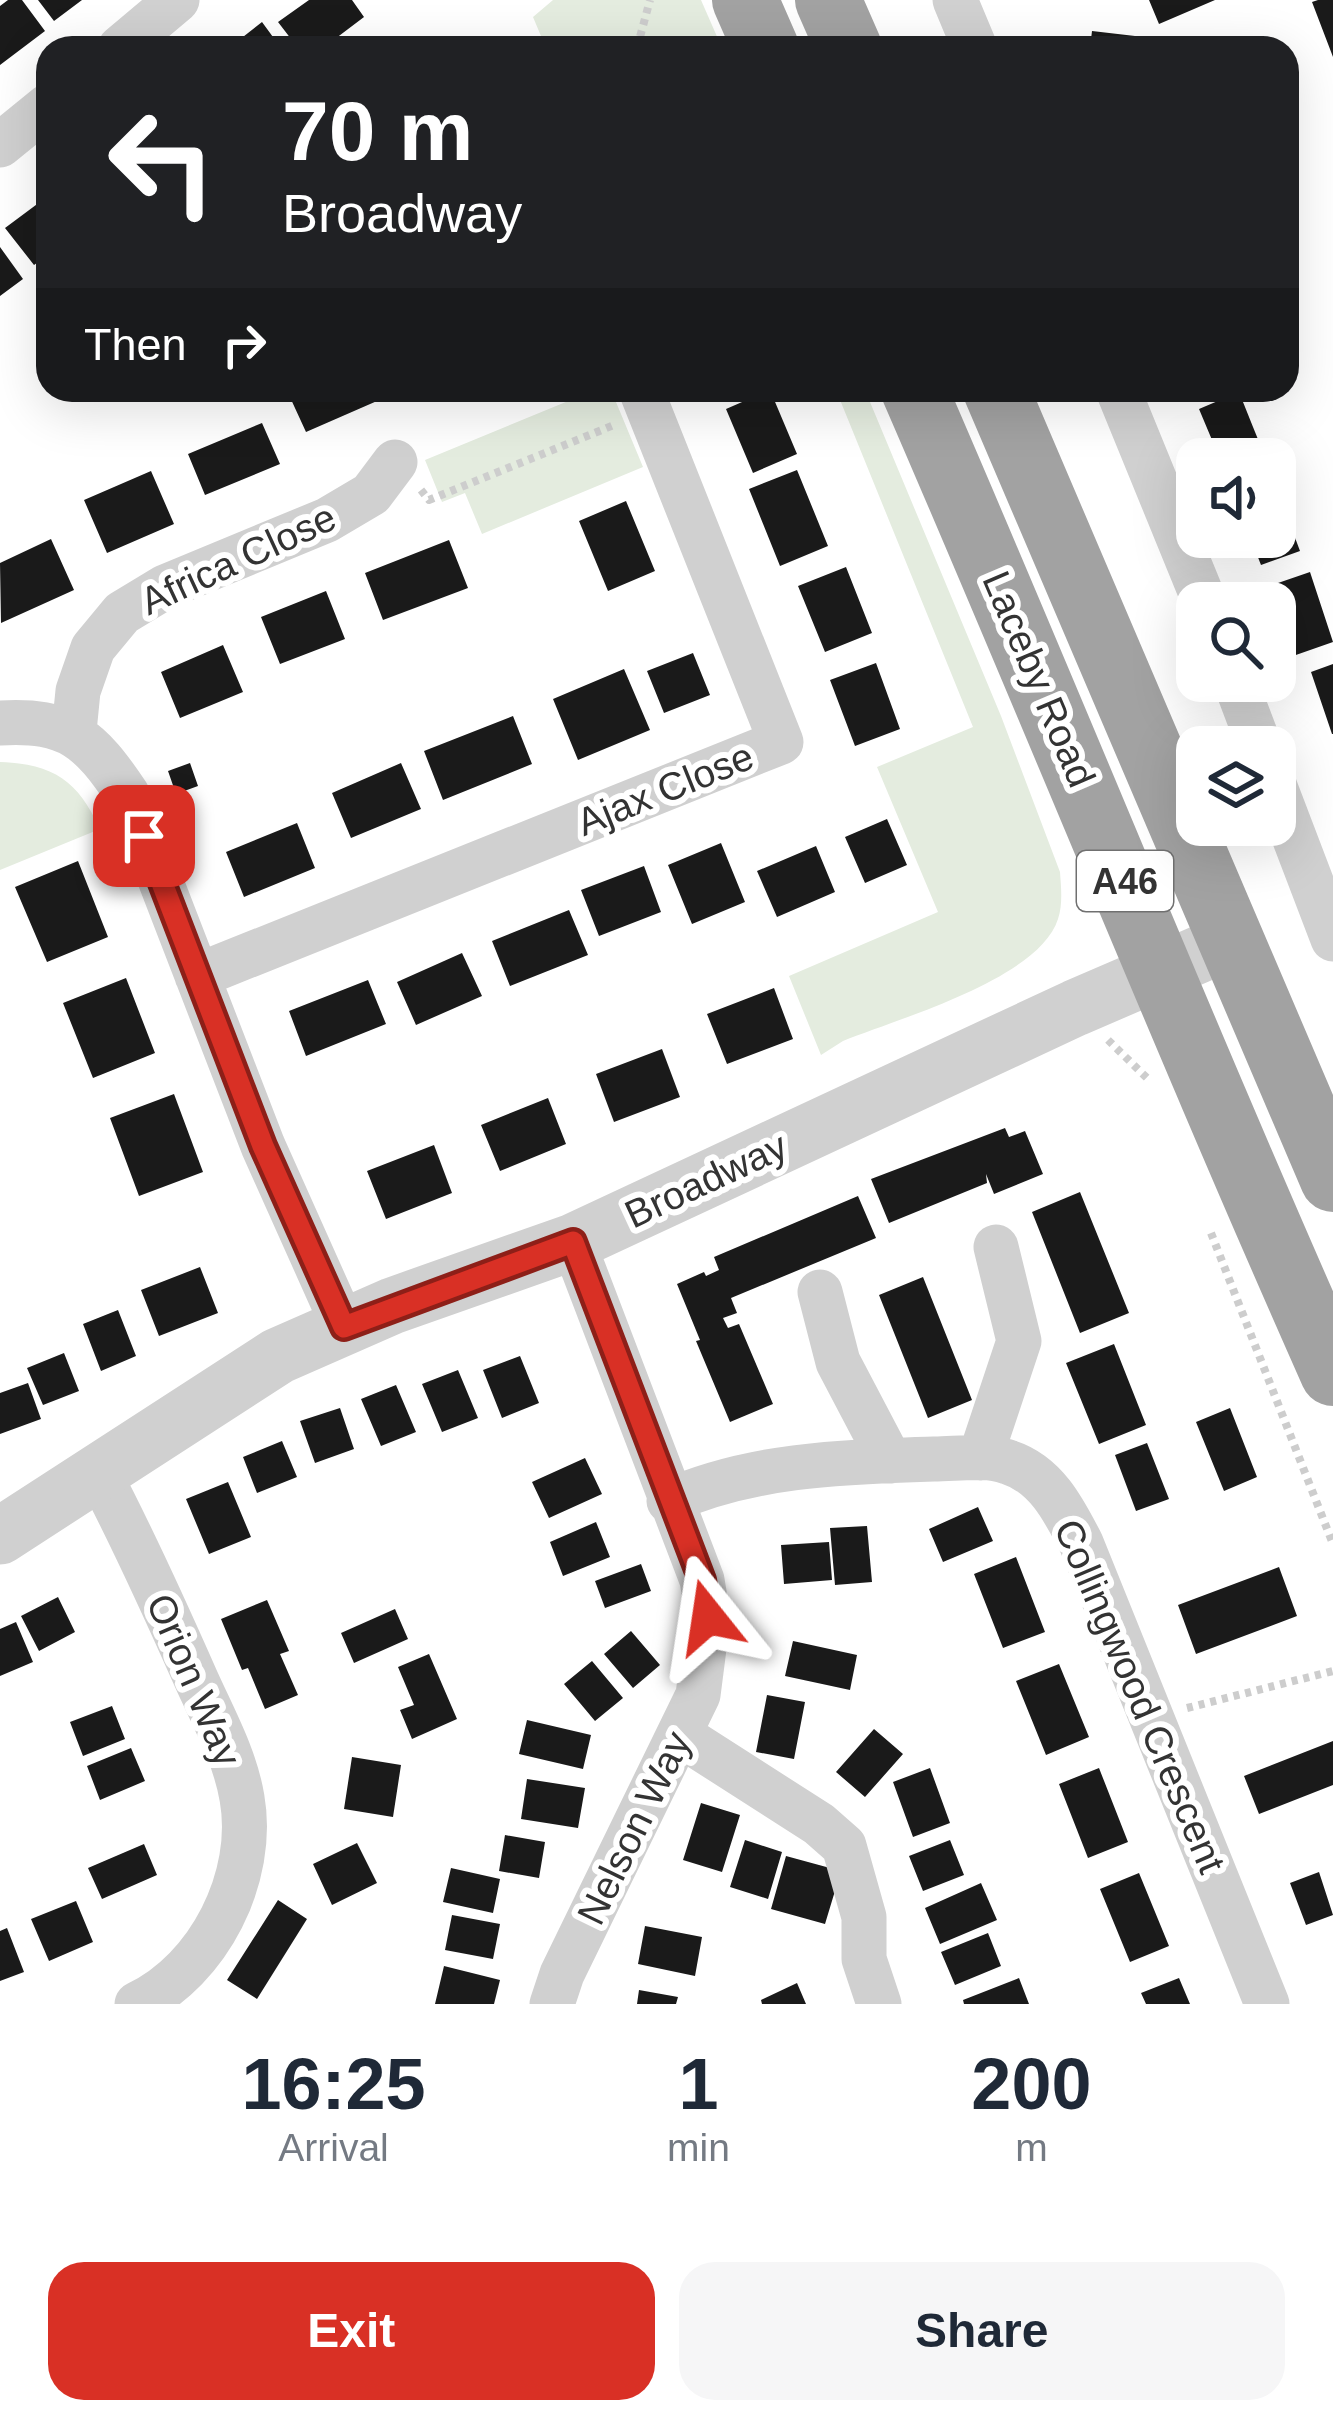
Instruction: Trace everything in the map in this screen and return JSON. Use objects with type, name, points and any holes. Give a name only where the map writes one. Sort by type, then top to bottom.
[{"type":"highway","points":[[745,0],[761,36]]},
{"type":"highway","points":[[828,0],[844,36]]},
{"type":"highway","name":"Laceby Road","points":[[919,402],[1162,970],[1224,1192],[1333,1372]]},
{"type":"highway","name":"Laceby Road","points":[[1000,402],[1328,1151]]},
{"type":"street","points":[[134,36],[177,0]]},
{"type":"street","points":[[955,0],[970,36]]},
{"type":"street","points":[[0,145],[36,116]]},
{"type":"street","name":"Ajax Close","points":[[197,976],[781,742],[646,402]]},
{"type":"street","points":[[1123,402],[1196,582]]},
{"type":"street","name":"Africa Close","points":[[74,731],[78,691],[92,647],[122,613],[165,587],[327,520],[371,494],[395,462]]},
{"type":"street","points":[[0,723],[37,721],[74,731],[103,759],[127,794],[263,1146],[344,1327]]},
{"type":"street","points":[[1296,842],[1333,939]]},
{"type":"street","name":"Broadway","points":[[0,1536],[278,1356],[573,1242],[1075,1008],[1233,940]]},
{"type":"street","name":"Laceby Road","points":[[1224,1192],[1328,1151]]},
{"type":"street","name":"Nelson Way","points":[[552,2004],[562,1974],[698,1695],[708,1617],[702,1580],[573,1242]]},
{"type":"street","points":[[980,1458],[1019,1341],[996,1247]]},
{"type":"street","points":[[820,1292],[838,1362],[890,1460]]},
{"type":"street","name":"Collingwood Crescent","points":[[669,1501],[709,1484],[766,1470],[890,1460],[1007,1461],[1037,1477],[1062,1507],[1268,2004]]},
{"type":"street","name":"Orion Way","points":[[98,1472],[141,1553],[227,1750],[242,1799],[243,1842],[232,1896],[211,1938],[152,1997],[136,2004]]},
{"type":"street","points":[[680,1735],[819,1824],[844,1846],[864,1917],[864,1959],[879,2004]]},
{"type":"path","points":[[640,36],[650,0]]},
{"type":"path","points":[[395,462],[429,500],[641,402]]},
{"type":"path","points":[[1075,1008],[1153,1084]]},
{"type":"path","points":[[1224,1192],[1333,1544]]},
{"type":"path","points":[[1150,1717],[1333,1671]]},
{"type":"shaded area","points":[[553,0],[701,0],[717,36],[541,36],[533,17]]},
{"type":"shaded area","points":[[566,402],[616,402],[643,467],[482,534],[465,493],[442,502],[425,460]]},
{"type":"shaded area","points":[[841,402],[870,402],[1001,716],[1060,872],[1061,907],[1046,941],[997,978],[843,1041],[821,1055],[789,976],[938,912],[877,767],[973,727]]},
{"type":"shaded area","points":[[0,762],[35,767],[62,778],[83,799],[100,829],[0,870]]},
{"type":"building","points":[[8,0],[22,0],[45,31],[0,65],[0,6]]},
{"type":"building","points":[[38,0],[82,0],[54,21]]},
{"type":"building","points":[[309,0],[352,0],[364,17],[339,36],[289,36],[278,22]]},
{"type":"building","points":[[1149,0],[1215,0],[1159,24]]},
{"type":"building","points":[[1333,0],[1333,57],[1312,2]]},
{"type":"building","points":[[262,22],[272,36],[244,36]]},
{"type":"building","points":[[1092,31],[1135,36],[1091,36]]},
{"type":"building","points":[[36,205],[36,264],[34,265],[5,228]]},
{"type":"building","points":[[0,247],[23,279],[0,296]]},
{"type":"building","points":[[292,402],[375,402],[306,432]]},
{"type":"building","points":[[742,402],[775,402],[797,454],[753,473],[726,409]]},
{"type":"building","points":[[1215,402],[1243,402],[1258,438],[1211,438],[1199,409]]},
{"type":"building","points":[[262,423],[280,464],[205,495],[188,454]]},
{"type":"building","points":[[797,470],[828,546],[780,566],[749,489]]},
{"type":"building","points":[[151,471],[174,524],[107,553],[84,500]]},
{"type":"building","points":[[626,501],[655,571],[608,591],[579,521]]},
{"type":"building","points":[[51,539],[74,590],[1,623],[0,563]]},
{"type":"building","points":[[449,540],[468,588],[383,620],[365,573]]},
{"type":"building","points":[[846,567],[872,633],[825,652],[798,586]]},
{"type":"building","points":[[1310,572],[1333,642],[1296,655],[1296,582],[1281,582]]},
{"type":"building","points":[[326,591],[345,639],[280,664],[261,617]]},
{"type":"building","points":[[223,645],[243,692],[180,718],[161,672]]},
{"type":"building","points":[[693,653],[710,695],[664,713],[647,671]]},
{"type":"building","points":[[876,663],[900,729],[855,746],[830,680]]},
{"type":"building","points":[[1333,664],[1333,734],[1332,734],[1311,672]]},
{"type":"building","points":[[624,669],[650,730],[578,760],[553,699]]},
{"type":"building","points":[[513,716],[532,764],[443,800],[424,751]]},
{"type":"building","points":[[190,763],[198,786],[176,794],[168,771]]},
{"type":"building","points":[[401,763],[421,809],[351,838],[332,793]]},
{"type":"building","points":[[887,819],[907,865],[865,883],[845,837]]},
{"type":"building","points":[[297,823],[315,868],[244,897],[226,852]]},
{"type":"building","points":[[721,843],[745,902],[692,924],[668,865]]},
{"type":"building","points":[[816,846],[835,892],[777,917],[757,871]]},
{"type":"building","points":[[78,861],[108,937],[47,962],[15,887]]},
{"type":"building","points":[[644,866],[661,912],[599,936],[581,890]]},
{"type":"building","points":[[569,910],[588,955],[510,986],[492,941]]},
{"type":"building","points":[[462,953],[482,996],[416,1025],[397,982]]},
{"type":"building","points":[[126,978],[155,1053],[93,1078],[63,1003]]},
{"type":"building","points":[[368,980],[386,1024],[306,1056],[289,1011]]},
{"type":"building","points":[[774,988],[793,1039],[727,1064],[707,1014]]},
{"type":"building","points":[[662,1049],[680,1097],[614,1122],[596,1074]]},
{"type":"building","points":[[174,1094],[203,1172],[139,1196],[110,1118]]},
{"type":"building","points":[[548,1098],[566,1144],[500,1171],[481,1125]]},
{"type":"building","points":[[1005,1128],[1009,1137],[1025,1131],[1043,1174],[994,1194],[986,1174],[987,1183],[889,1223],[871,1179]]},
{"type":"building","points":[[434,1145],[452,1193],[386,1219],[367,1171]]},
{"type":"building","points":[[1080,1192],[1129,1313],[1080,1333],[1032,1212]]},
{"type":"building","points":[[858,1196],[876,1238],[731,1298],[737,1313],[723,1318],[728,1328],[739,1324],[773,1404],[730,1422],[677,1284],[719,1270],[714,1257]]},
{"type":"building","points":[[200,1267],[218,1313],[159,1336],[141,1290]]},
{"type":"building","points":[[923,1277],[972,1400],[928,1418],[879,1295]]},
{"type":"building","points":[[118,1310],[136,1356],[101,1371],[83,1324]]},
{"type":"building","points":[[1114,1344],[1146,1425],[1099,1444],[1066,1363]]},
{"type":"building","points":[[64,1353],[79,1391],[43,1405],[27,1368]]},
{"type":"building","points":[[520,1356],[539,1403],[502,1418],[483,1370]]},
{"type":"building","points":[[458,1370],[478,1418],[442,1432],[422,1384]]},
{"type":"building","points":[[28,1383],[41,1419],[0,1434],[0,1393]]},
{"type":"building","points":[[396,1385],[416,1432],[381,1446],[361,1399]]},
{"type":"building","points":[[340,1408],[354,1449],[315,1463],[300,1421]]},
{"type":"building","points":[[1230,1408],[1257,1477],[1224,1491],[1196,1422]]},
{"type":"building","points":[[282,1441],[297,1477],[257,1493],[243,1457]]},
{"type":"building","points":[[1147,1443],[1169,1499],[1136,1511],[1115,1455]]},
{"type":"building","points":[[585,1458],[602,1494],[549,1518],[532,1482]]},
{"type":"building","points":[[228,1482],[251,1537],[209,1554],[186,1499]]},
{"type":"building","points":[[978,1507],[993,1541],[943,1562],[929,1529]]},
{"type":"building","points":[[596,1522],[610,1557],[563,1576],[550,1542]]},
{"type":"building","points":[[867,1526],[872,1582],[835,1585],[830,1528]]},
{"type":"building","points":[[829,1542],[832,1580],[784,1584],[781,1545]]},
{"type":"building","points":[[1016,1557],[1045,1632],[1003,1648],[974,1574]]},
{"type":"building","points":[[641,1564],[651,1591],[605,1608],[595,1581]]},
{"type":"building","points":[[1279,1567],[1297,1616],[1196,1654],[1178,1605]]},
{"type":"building","points":[[58,1597],[75,1632],[39,1651],[21,1616]]},
{"type":"building","points":[[267,1600],[289,1651],[280,1654],[298,1695],[265,1709],[221,1619]]},
{"type":"building","points":[[395,1609],[408,1639],[354,1663],[341,1633]]},
{"type":"building","points":[[16,1622],[33,1662],[0,1676],[0,1629]]},
{"type":"building","points":[[631,1631],[660,1665],[633,1688],[604,1654]]},
{"type":"building","points":[[793,1641],[857,1655],[850,1690],[785,1676]]},
{"type":"building","points":[[429,1654],[457,1719],[412,1739],[400,1710],[414,1705],[398,1667]]},
{"type":"building","points":[[592,1661],[623,1698],[595,1721],[564,1684]]},
{"type":"building","points":[[1059,1664],[1089,1737],[1046,1755],[1016,1681]]},
{"type":"building","points":[[767,1695],[805,1702],[794,1759],[756,1752]]},
{"type":"building","points":[[112,1706],[125,1739],[83,1756],[70,1722]]},
{"type":"building","points":[[527,1720],[591,1735],[583,1769],[519,1754]]},
{"type":"building","points":[[874,1729],[903,1754],[865,1797],[836,1772]]},
{"type":"building","points":[[1333,1741],[1333,1785],[1259,1814],[1244,1776]]},
{"type":"building","points":[[131,1748],[145,1781],[100,1800],[87,1766]]},
{"type":"building","points":[[352,1757],[401,1765],[393,1817],[344,1809]]},
{"type":"building","points":[[930,1768],[950,1823],[913,1837],[893,1782]]},
{"type":"building","points":[[1099,1768],[1128,1842],[1088,1858],[1059,1784]]},
{"type":"building","points":[[527,1779],[585,1788],[578,1828],[521,1819]]},
{"type":"building","points":[[701,1803],[740,1815],[722,1872],[683,1860]]},
{"type":"building","points":[[505,1835],[545,1842],[539,1878],[499,1871]]},
{"type":"building","points":[[745,1840],[782,1852],[768,1899],[730,1887]]},
{"type":"building","points":[[950,1840],[964,1875],[923,1891],[909,1856]]},
{"type":"building","points":[[357,1843],[377,1883],[332,1905],[313,1864]]},
{"type":"building","points":[[144,1844],[157,1875],[102,1899],[88,1868]]},
{"type":"building","points":[[786,1856],[841,1871],[825,1924],[771,1909]]},
{"type":"building","points":[[451,1868],[500,1879],[493,1913],[443,1902]]},
{"type":"building","points":[[1319,1872],[1333,1915],[1306,1925],[1290,1883]]},
{"type":"building","points":[[1139,1873],[1169,1946],[1130,1962],[1100,1889]]},
{"type":"building","points":[[981,1883],[997,1920],[940,1944],[925,1908]]},
{"type":"building","points":[[278,1900],[307,1919],[257,1999],[227,1980]]},
{"type":"building","points":[[76,1901],[93,1942],[49,1961],[31,1919]]},
{"type":"building","points":[[452,1915],[500,1924],[493,1959],[445,1950]]},
{"type":"building","points":[[645,1926],[702,1937],[695,1976],[638,1964]]},
{"type":"building","points":[[7,1928],[24,1972],[0,1981],[0,1931]]},
{"type":"building","points":[[988,1933],[1001,1966],[955,1985],[941,1952]]},
{"type":"building","points":[[444,1966],[500,1980],[494,2004],[435,2004]]},
{"type":"building","points":[[1019,1978],[1029,2004],[964,2004],[963,2000]]},
{"type":"building","points":[[1179,1978],[1190,2004],[1146,2004],[1141,1993]]},
{"type":"building","points":[[797,1983],[806,2004],[762,2004],[761,2000]]},
{"type":"building","points":[[639,1990],[678,1997],[676,2004],[637,2004]]},
{"type":"route","points":[[144,836],[263,1146],[344,1327],[573,1242],[702,1580],[708,1617]]}]
